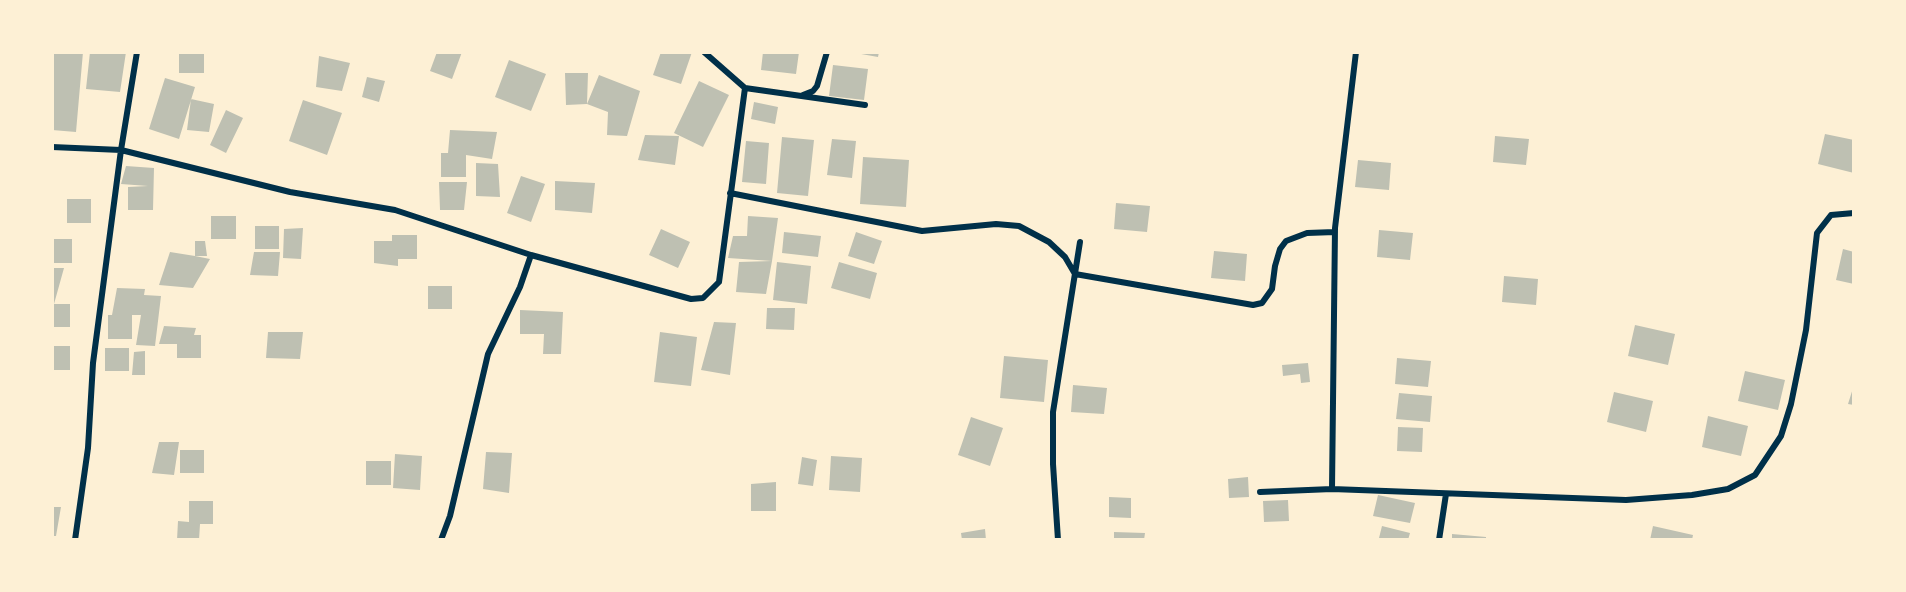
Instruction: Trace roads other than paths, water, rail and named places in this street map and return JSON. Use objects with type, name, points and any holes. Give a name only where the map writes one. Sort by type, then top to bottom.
[{"type":"street","points":[[75,540],[88,448],[93,363],[121,150],[137,52]]},
{"type":"street","points":[[704,52],[745,88],[865,105]]},
{"type":"street","points":[[799,96],[810,93],[817,86],[827,52]]},
{"type":"street","points":[[1332,489],[1335,232],[1356,52]]},
{"type":"street","points":[[52,147],[121,150],[290,192],[396,210],[531,255],[691,299],[703,298],[719,282],[745,88]]},
{"type":"street","points":[[730,194],[922,231],[996,224],[1019,226],[1049,242],[1065,257],[1075,274],[1253,305],[1262,303],[1272,289],[1280,249],[1286,241],[1307,233],[1335,232]]},
{"type":"street","points":[[1260,492],[1332,489],[1626,500],[1692,495],[1728,489],[1755,474],[1773,450],[1791,404],[1806,330],[1817,233],[1831,215],[1854,213]]},
{"type":"street","points":[[1058,540],[1053,464],[1053,412],[1080,242]]},
{"type":"street","points":[[441,540],[450,516],[488,354],[520,287],[531,255]]},
{"type":"street","points":[[1439,540],[1446,494]]}]
